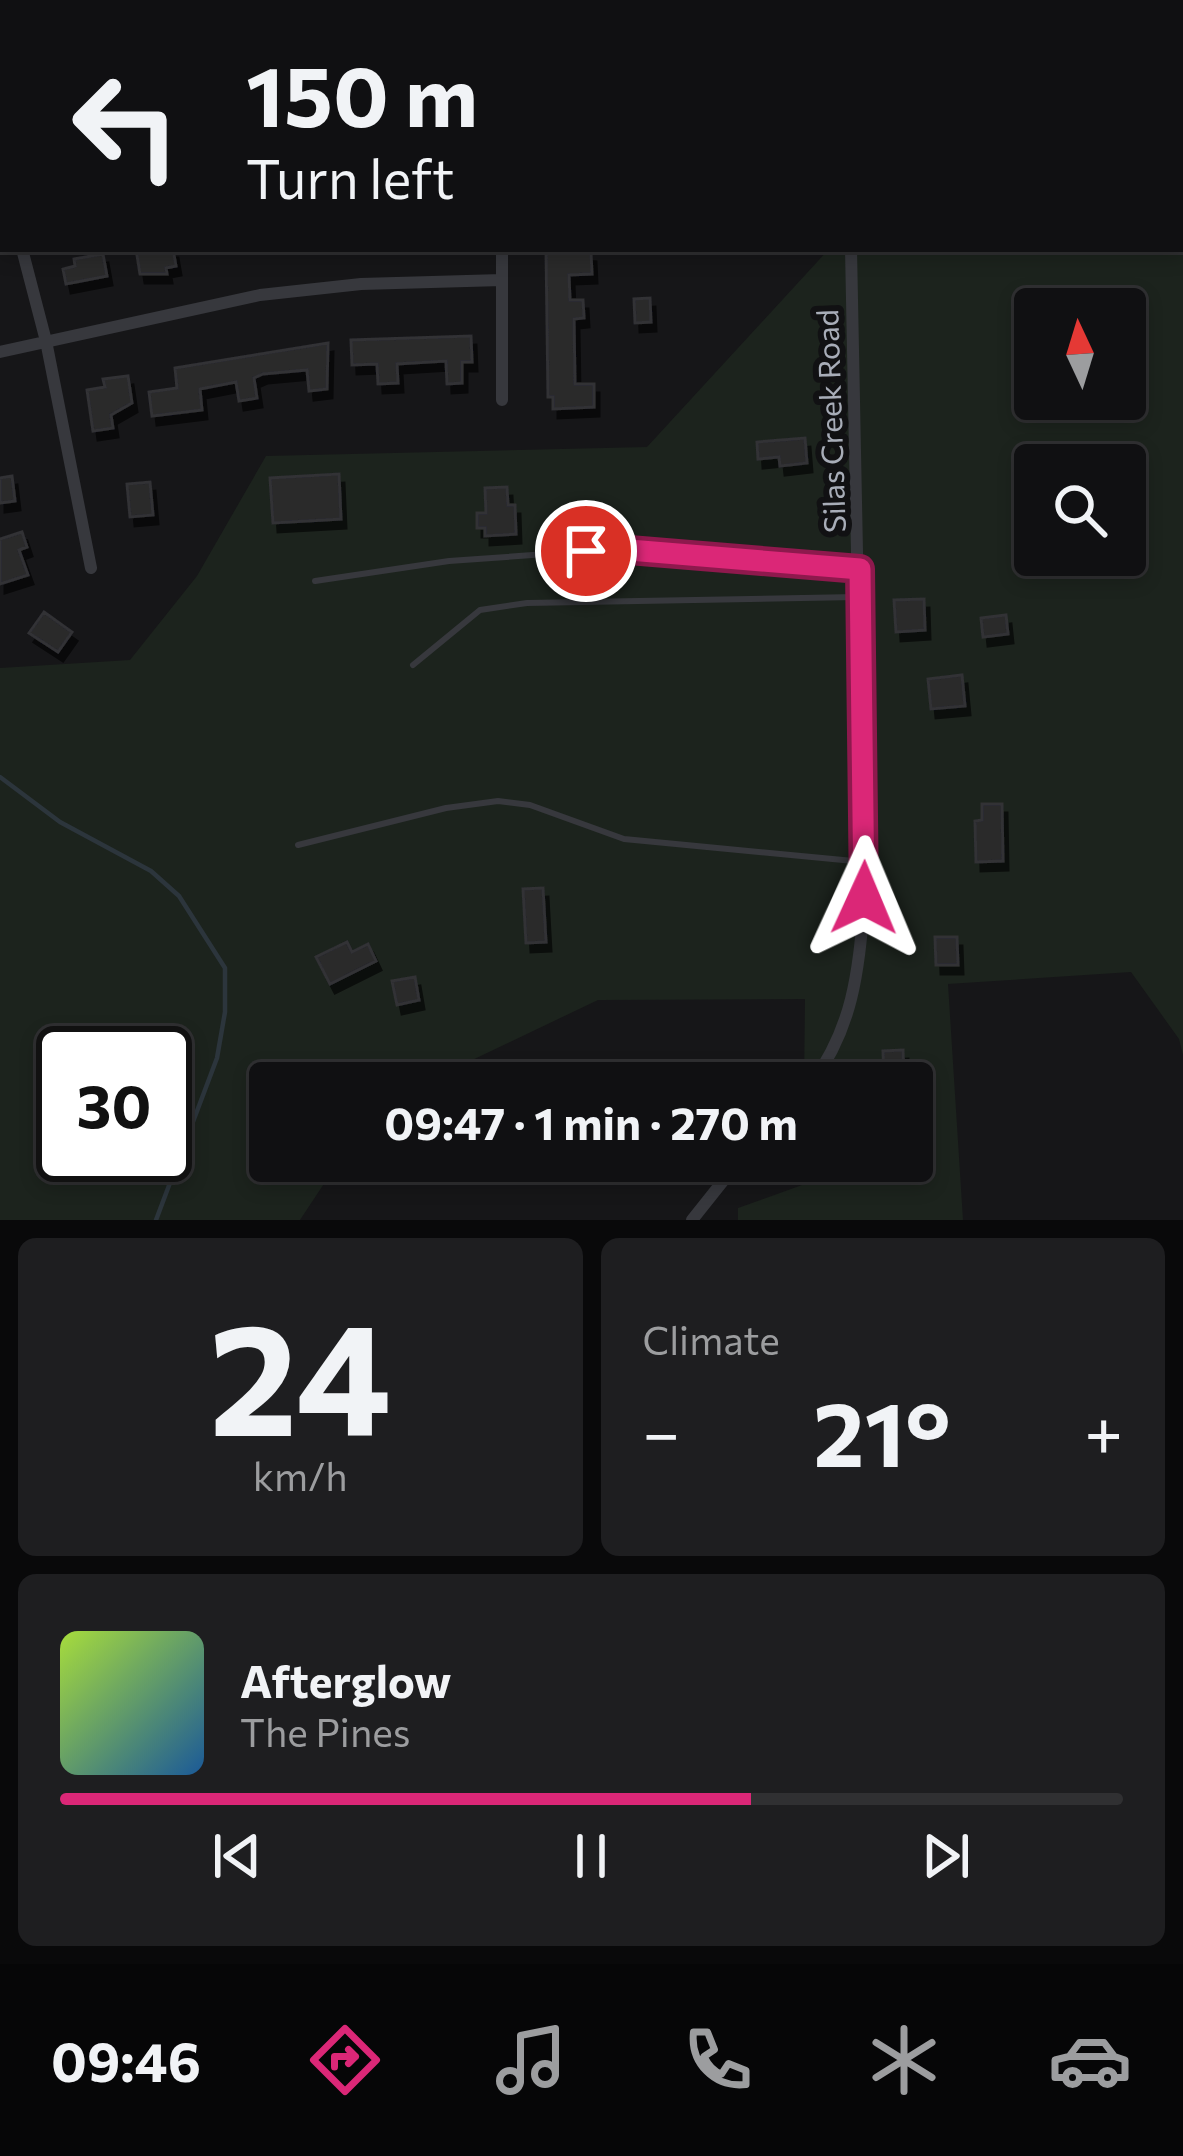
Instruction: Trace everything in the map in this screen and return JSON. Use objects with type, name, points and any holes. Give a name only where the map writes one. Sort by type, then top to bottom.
[{"type":"street","points":[[23,252],[46,341],[91,568]]},
{"type":"street","points":[[502,252],[502,400]]},
{"type":"street","name":"Silas Creek Road","points":[[827,1062],[852,1009],[865,862],[851,252]]},
{"type":"street","points":[[0,352],[260,295],[361,284],[502,280]]},
{"type":"street","points":[[692,1220],[722,1182]]},
{"type":"lane","points":[[315,581],[448,561],[617,549],[860,569]]},
{"type":"lane","points":[[413,665],[479,610],[526,603],[746,597],[811,602],[861,596]]},
{"type":"lane","points":[[298,844],[446,808],[498,801],[530,806],[624,839],[865,862]]},
{"type":"shaded area","points":[[826,252],[1183,252],[1183,1055],[1179,1039],[1131,972],[948,984],[963,1220],[738,1220],[738,1208],[802,1182],[933,1182],[933,1062],[804,1062],[805,999],[598,1000],[468,1062],[249,1062],[249,1182],[325,1182],[300,1220],[0,1220],[0,668],[130,660],[197,576],[266,456],[647,447]]},
{"type":"building","points":[[136,252],[174,252],[176,266],[166,268],[167,274],[140,274]]},
{"type":"building","points":[[546,252],[591,253],[592,274],[569,275],[570,300],[583,300],[584,318],[574,319],[575,384],[594,384],[594,407],[553,409],[553,397],[548,397]]},
{"type":"building","points":[[103,254],[107,276],[66,284],[63,269],[75,266],[74,259]]},
{"type":"building","points":[[650,298],[651,322],[635,323],[634,299]]},
{"type":"building","points":[[471,336],[472,362],[462,362],[462,383],[447,384],[446,361],[397,364],[398,383],[378,384],[377,364],[352,365],[351,340]]},
{"type":"building","points":[[328,343],[327,389],[309,391],[307,370],[263,374],[254,378],[257,398],[239,401],[236,382],[200,389],[202,410],[152,416],[149,392],[177,388],[175,368]]},
{"type":"building","points":[[128,376],[132,403],[111,415],[113,428],[93,431],[87,390],[105,387],[103,379]]},
{"type":"building","points":[[805,438],[807,463],[780,466],[779,457],[758,459],[757,442]]},
{"type":"building","points":[[339,474],[341,519],[273,523],[270,478]]},
{"type":"building","points":[[12,476],[15,501],[0,503],[0,478]]},
{"type":"building","points":[[150,482],[153,515],[130,517],[127,484]]},
{"type":"building","points":[[507,487],[508,505],[515,505],[516,534],[485,536],[485,528],[477,528],[477,513],[486,513],[485,488]]},
{"type":"building","points":[[22,532],[27,547],[19,550],[28,575],[0,584],[0,539]]},
{"type":"building","points":[[924,599],[925,630],[896,632],[894,600]]},
{"type":"building","points":[[44,612],[72,632],[58,652],[29,633]]},
{"type":"building","points":[[1006,615],[1008,634],[983,637],[981,618]]},
{"type":"building","points":[[962,675],[965,706],[931,709],[928,679]]},
{"type":"building","points":[[982,804],[1002,804],[1003,861],[976,862],[975,821],[982,820]]},
{"type":"building","points":[[543,888],[546,942],[526,943],[523,889]]},
{"type":"building","points":[[935,937],[957,937],[958,965],[936,965]]},
{"type":"building","points":[[347,942],[352,952],[368,944],[376,961],[330,984],[316,957]]},
{"type":"building","points":[[415,977],[419,1000],[397,1005],[392,981]]},
{"type":"building","points":[[903,1050],[903,1062],[883,1062],[883,1051]]},
{"type":"waterway","points":[[0,777],[60,822],[151,871],[179,896],[225,968],[225,1012],[217,1058],[156,1220]]},
{"type":"route","points":[[586,551],[617,549],[724,562],[860,569],[864,898]]}]
